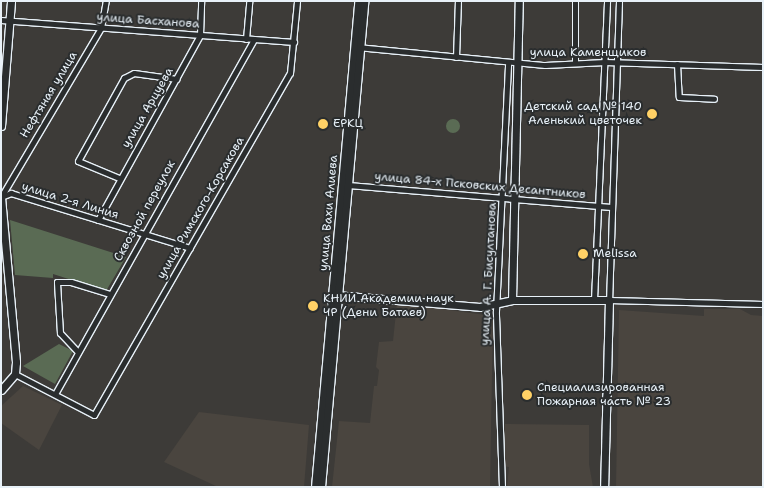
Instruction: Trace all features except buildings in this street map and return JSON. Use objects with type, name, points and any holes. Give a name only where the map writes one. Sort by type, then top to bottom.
[{"type":"street","points":[[1,126],[11,1]]},
{"type":"street","name":"Нефтяная улица","points":[[1,197],[3,187],[101,28],[106,1]]},
{"type":"street","name":"улица Арцуева","points":[[98,220],[119,178],[177,80],[200,35],[202,1]]},
{"type":"street","points":[[246,39],[249,1]]},
{"type":"street","name":"улица Римского-Корсакова","points":[[55,394],[94,414],[290,73],[297,1]]},
{"type":"street","name":"улица Вахи Алиева","points":[[315,487],[348,185],[358,1]]},
{"type":"street","name":"улица Вахи Алиева","points":[[321,487],[357,46],[364,1]]},
{"type":"street","points":[[456,57],[458,1]]},
{"type":"street","name":"улица А. Г. Бисултанова","points":[[512,300],[520,63],[519,1]]},
{"type":"street","points":[[575,1],[575,63]]},
{"type":"street","points":[[594,300],[608,1]]},
{"type":"street","points":[[604,487],[618,1]]},
{"type":"street","name":"улица Басханова","points":[[1,20],[294,42]]},
{"type":"street","name":"Сквозной переулок","points":[[55,394],[77,351],[254,39]]},
{"type":"street","name":"улица Каменщиков","points":[[357,46],[565,66],[575,63],[605,62],[763,67]]},
{"type":"street","name":"улица А. Г. Бисултанова","points":[[502,487],[498,414],[498,303],[504,200],[508,62]]},
{"type":"street","points":[[677,64],[679,97],[714,99]]},
{"type":"street","points":[[119,178],[78,161],[124,78],[134,73],[177,80]]},
{"type":"street","name":"улица 84-х Псковских Десантников","points":[[348,185],[504,200],[611,207]]},
{"type":"street","points":[[3,187],[11,193]]},
{"type":"street","name":"улица 2-я Линия","points":[[1,197],[11,193],[190,248]]},
{"type":"street","points":[[1,197],[15,374],[1,390]]},
{"type":"street","points":[[77,351],[60,333],[57,282],[65,281],[110,294]]},
{"type":"street","points":[[336,295],[480,307],[512,300],[609,300],[763,304]]},
{"type":"street","points":[[15,374],[55,394]]},
{"type":"shaded area","points":[[397,303],[493,316],[490,487],[332,487],[339,421],[370,423],[374,386],[377,386],[379,370],[376,367],[379,342],[393,341]]},
{"type":"shaded area","points":[[704,309],[740,309],[751,315],[763,316],[763,487],[616,487],[619,310],[704,316]]},
{"type":"shaded area","points":[[23,386],[62,405],[39,450],[1,423],[1,406]]},
{"type":"shaded area","points":[[199,412],[309,425],[304,487],[218,487],[164,462]]},
{"type":"shaded area","points":[[505,424],[589,425],[589,464],[593,487],[507,487],[509,467],[503,466]]},
{"type":"green space","points":[[450,119],[456,119],[460,126],[456,133],[450,133],[446,129],[446,123]]},
{"type":"green space","points":[[10,220],[126,257],[106,291],[53,274],[53,278],[15,275]]},
{"type":"green space","points":[[59,344],[73,351],[55,384],[23,366]]},
{"type":"place","name":"Детский сад № 140 Аленький цветочек","points":[[652,114]]},
{"type":"place","name":"ЕРКЦ","points":[[323,124]]},
{"type":"place","name":"Melissa","points":[[583,254]]},
{"type":"place","name":"КНИИ Академии наук ЧР (Дени Батаев)","points":[[313,306]]},
{"type":"place","name":"Специализированная Пожарная часть № 23","points":[[527,395]]}]
